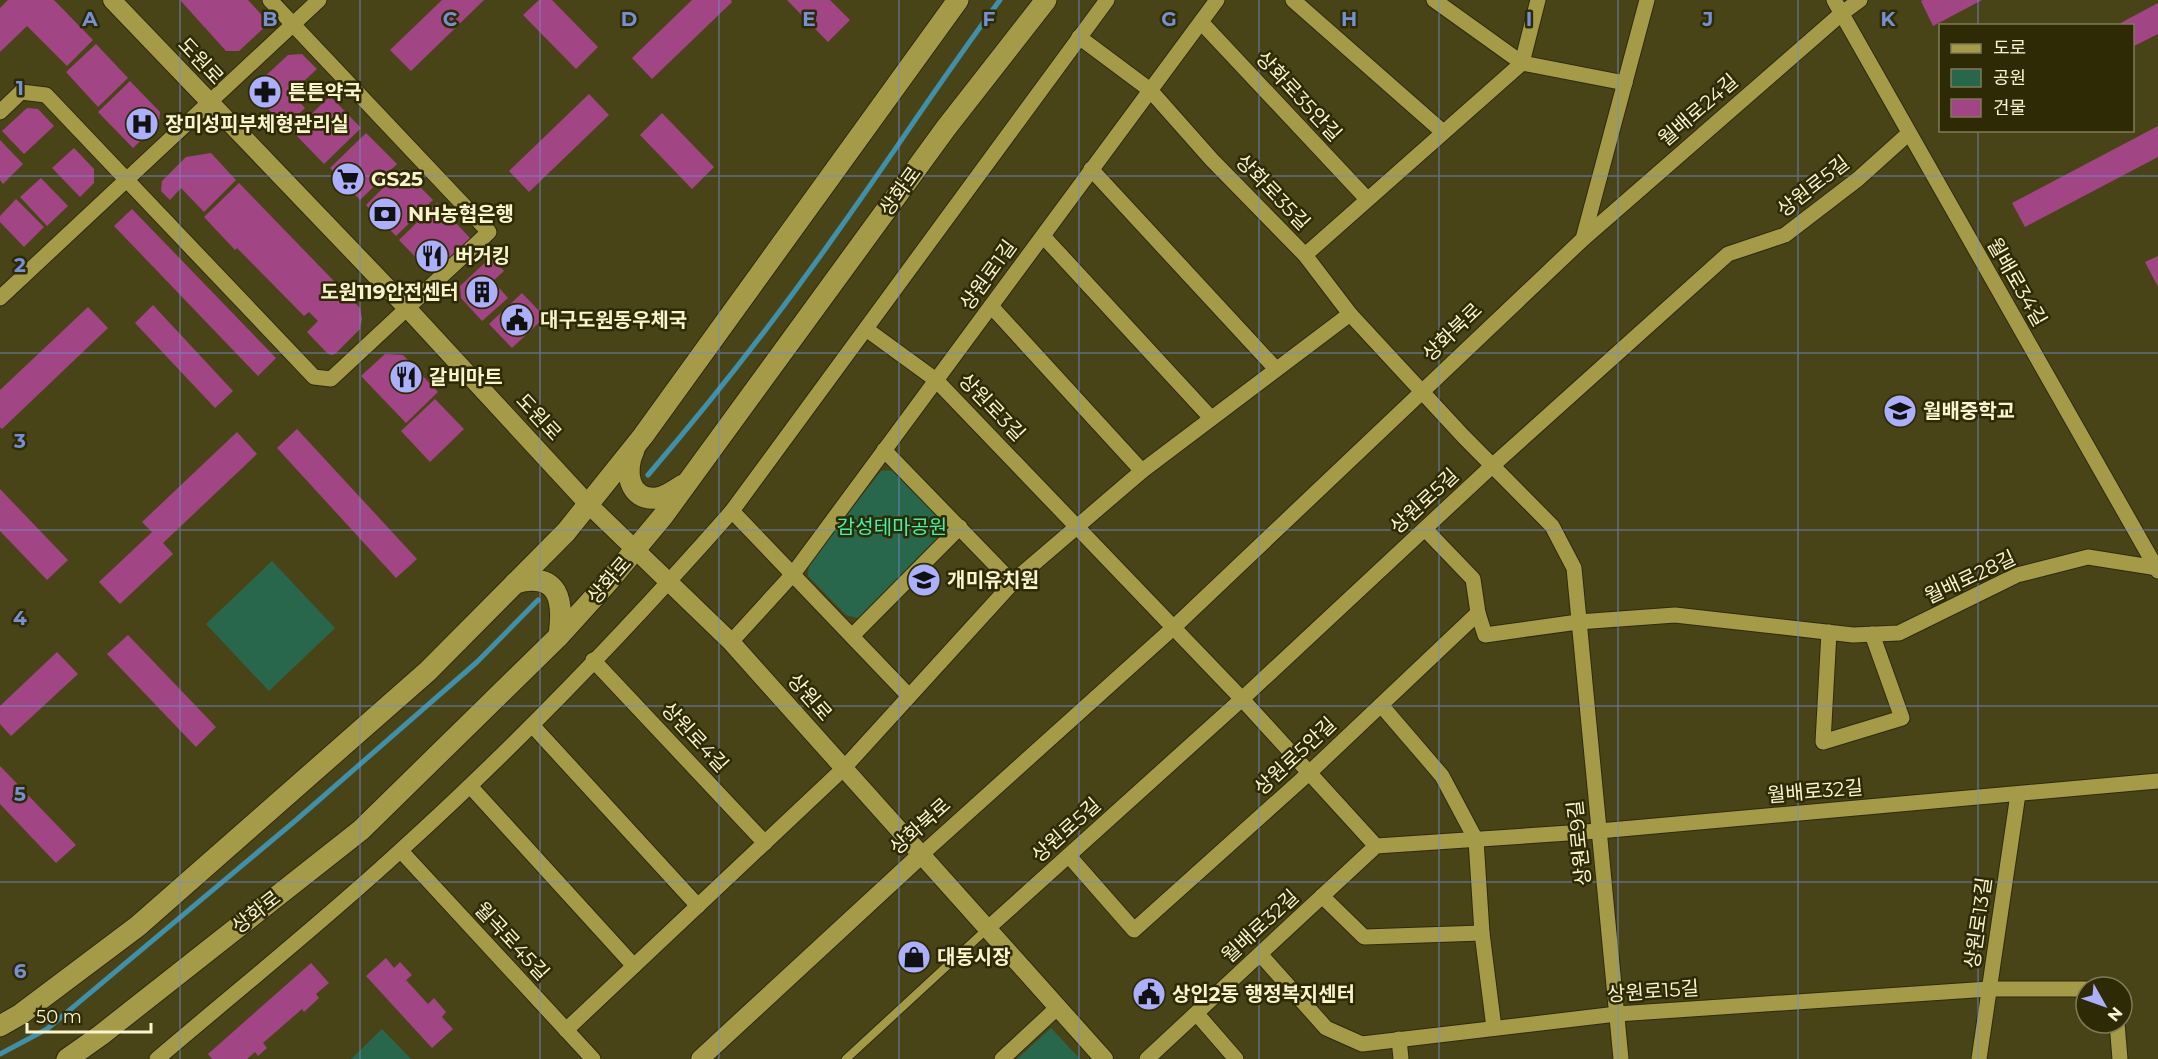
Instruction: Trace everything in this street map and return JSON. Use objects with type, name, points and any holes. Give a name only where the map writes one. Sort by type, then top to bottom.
[{"type":"main road","points":[[0,1026],[21,1014],[138,926],[428,671],[566,532],[635,446],[958,0]]},
{"type":"main road","name":"상화로","points":[[67,1059],[101,1035],[361,830],[559,636],[636,548],[688,482],[946,128],[1046,0]]},
{"type":"main road","points":[[635,446],[630,458],[628,481],[637,493],[644,497],[658,498],[688,482]]},
{"type":"main road","points":[[516,583],[530,579],[545,581],[558,594],[562,615],[559,636]]},
{"type":"street","name":"도원로","points":[[112,0],[407,308],[588,504]]},
{"type":"street","points":[[0,112],[21,92],[46,94],[314,377],[331,379],[489,232],[270,0]]},
{"type":"street","points":[[0,298],[319,0]]},
{"type":"street","points":[[157,1059],[400,851],[470,786],[670,582],[732,511],[1107,0]]},
{"type":"street","name":"상원로1길","points":[[731,642],[792,574],[1217,0]]},
{"type":"street","points":[[1293,0],[1443,132]]},
{"type":"street","points":[[1434,0],[1522,63],[1625,83]]},
{"type":"street","points":[[1305,255],[1522,63],[1538,0]]},
{"type":"street","points":[[1583,239],[1647,0]]},
{"type":"street","name":"월배로24길","points":[[1583,239],[1837,7],[1860,0]]},
{"type":"street","name":"월배로34길","points":[[1837,7],[2158,569]]},
{"type":"street","name":"상화로35안길","points":[[1201,22],[1366,199]]},
{"type":"street","name":"상화로35길","points":[[1079,37],[1150,90],[1212,160],[1305,255],[1350,314],[1423,391]]},
{"type":"street","name":"상원로5길","points":[[987,929],[1242,699],[1492,466],[1728,254],[1785,235],[1858,179],[1908,134]]},
{"type":"street","points":[[1091,170],[1276,369]]},
{"type":"street","points":[[1042,236],[1211,418]]},
{"type":"street","name":"상화북로","points":[[700,1059],[922,854],[1172,629],[1583,239]]},
{"type":"street","points":[[991,306],[1142,471]]},
{"type":"street","points":[[566,1030],[843,769],[1013,583],[1142,471],[1350,314]]},
{"type":"street","name":"상원로3길","points":[[866,329],[936,380],[1078,526]]},
{"type":"street","name":"상원로9길","points":[[1423,391],[1492,466],[1552,526],[1574,568],[1622,1059]]},
{"type":"street","points":[[884,450],[1013,583]]},
{"type":"street","name":"상원로","points":[[588,504],[731,642],[1104,1059]]},
{"type":"street","points":[[732,511],[909,696]]},
{"type":"street","points":[[1078,526],[1172,629],[1242,699],[1376,846]]},
{"type":"street","points":[[852,636],[960,527]]},
{"type":"street","points":[[1425,529],[1473,579],[1478,613],[1485,636],[1578,622]]},
{"type":"street","name":"월배로28길","points":[[1578,622],[1676,615],[1853,635],[1899,633],[2017,575],[2088,557],[2158,569]]},
{"type":"street","name":"상원로5안길","points":[[1069,856],[1134,930],[1309,773],[1478,613]]},
{"type":"street","points":[[1829,632],[1822,742],[1902,718],[1872,634]]},
{"type":"street","name":"상원로4길","points":[[594,660],[765,843]]},
{"type":"street","points":[[1381,705],[1442,776],[1476,840],[1482,933],[1494,1028]]},
{"type":"street","points":[[532,725],[698,906]]},
{"type":"street","name":"월배로32길","points":[[1147,1059],[1376,846],[1599,831],[2158,781]]},
{"type":"street","points":[[470,786],[634,966]]},
{"type":"street","name":"상원로13길","points":[[1978,1059],[2018,794]]},
{"type":"street","name":"월곡로45길","points":[[400,851],[593,1059]]},
{"type":"street","name":"월배로32길","points":[[1322,896],[1364,937],[1482,933]]},
{"type":"street","name":"상원로15길","points":[[1260,954],[1326,1028],[1362,1044],[1617,1014],[1989,989],[2074,989]]},
{"type":"street","points":[[1002,1059],[1058,1007]]},
{"type":"street","points":[[1197,1014],[1236,1059]]},
{"type":"street","points":[[2118,1035],[2120,1059]]},
{"type":"street","points":[[1400,1039],[1401,1059]]},
{"type":"lane","points":[[846,1059],[987,929]]},
{"type":"green space","name":"감성테마공원","points":[[896,470],[949,521],[947,533],[861,619],[846,615],[808,576],[809,563],[881,471]]},
{"type":"green space","points":[[272,561],[335,628],[269,691],[206,624]]},
{"type":"green space","points":[[1051,1028],[1080,1059],[1017,1059]]},
{"type":"green space","points":[[382,1029],[411,1059],[351,1059]]},
{"type":"building","points":[[8,0],[54,0],[93,40],[67,66],[27,26],[0,52],[0,8]]},
{"type":"building","points":[[180,0],[248,0],[269,23],[239,51],[226,51]]},
{"type":"building","points":[[442,0],[484,0],[411,71],[390,50]]},
{"type":"building","points":[[539,0],[552,0],[598,47],[576,69],[523,15]]},
{"type":"building","points":[[692,0],[731,0],[732,2],[652,79],[632,58]]},
{"type":"building","points":[[787,0],[830,0],[850,20],[828,42]]},
{"type":"building","points":[[1982,0],[1933,26],[1921,1]]},
{"type":"building","points":[[2158,3],[2158,34],[2134,46],[2134,24],[2119,24]]},
{"type":"building","points":[[96,44],[128,78],[98,107],[66,72]]},
{"type":"building","points":[[302,54],[317,69],[291,93],[305,108],[285,127],[260,100],[260,81],[288,55]]},
{"type":"building","points":[[130,81],[160,112],[159,123],[133,148],[98,112]]},
{"type":"building","points":[[589,94],[609,115],[529,192],[509,171]]},
{"type":"building","points":[[330,96],[361,128],[324,164],[293,132]]},
{"type":"building","points":[[27,108],[38,109],[54,126],[24,154],[2,131]]},
{"type":"building","points":[[662,113],[714,167],[692,189],[640,135]]},
{"type":"building","points":[[2158,126],[2158,157],[2025,227],[2012,203]]},
{"type":"building","points":[[366,133],[397,164],[360,200],[330,168]]},
{"type":"building","points":[[0,140],[23,164],[3,184],[0,180]]},
{"type":"building","points":[[74,148],[94,169],[94,183],[80,197],[52,168]]},
{"type":"building","points":[[211,153],[236,180],[204,212],[181,188],[170,200],[161,191],[162,181],[186,157]]},
{"type":"building","points":[[402,169],[433,200],[396,236],[366,205]]},
{"type":"building","points":[[41,178],[68,206],[47,226],[20,197]]},
{"type":"building","points":[[239,183],[360,308],[362,319],[360,329],[335,354],[327,353],[307,332],[318,321],[309,312],[304,316],[204,217]]},
{"type":"building","points":[[16,199],[44,227],[24,247],[0,222],[0,216]]},
{"type":"building","points":[[437,203],[471,239],[443,265],[425,267],[399,240]]},
{"type":"building","points":[[132,209],[276,358],[258,376],[114,226]]},
{"type":"building","points":[[2158,256],[2158,287],[2145,262]]},
{"type":"building","name":"도원119안전센터","points":[[491,257],[504,271],[493,281],[508,298],[482,321],[461,298],[460,286]]},
{"type":"building","name":"대구도원동우체국","points":[[522,293],[545,317],[512,348],[489,324]]},
{"type":"building","points":[[153,305],[233,391],[215,408],[135,323]]},
{"type":"building","points":[[88,307],[108,328],[2,429],[0,427],[0,390]]},
{"type":"building","points":[[385,354],[403,355],[438,392],[406,423],[361,376]]},
{"type":"building","points":[[435,399],[464,429],[430,462],[401,431]]},
{"type":"building","points":[[297,429],[417,559],[396,578],[277,448]]},
{"type":"building","points":[[237,432],[257,454],[163,543],[173,554],[120,604],[99,582],[152,532],[142,522]]},
{"type":"building","points":[[0,489],[68,560],[47,580],[0,531]]},
{"type":"building","points":[[128,635],[216,727],[196,747],[107,654]]},
{"type":"building","points":[[57,652],[78,674],[11,736],[0,724],[0,706]]},
{"type":"building","points":[[0,766],[76,845],[56,863],[0,804]]},
{"type":"building","points":[[386,958],[394,968],[400,962],[412,975],[406,980],[428,1004],[434,998],[446,1012],[442,1017],[453,1029],[432,1048],[366,976]]},
{"type":"building","points":[[311,963],[329,983],[316,994],[319,998],[304,1012],[302,1009],[263,1043],[267,1048],[258,1056],[255,1052],[247,1059],[212,1059],[208,1054]]},
{"type":"waterway","points":[[648,475],[698,416],[793,294],[1000,0]]},
{"type":"waterway","points":[[0,1054],[47,1029],[295,821],[477,662],[538,600]]},
{"type":"place","name":"튼튼약국","points":[[265,92]]},
{"type":"place","name":"장미성피부체형관리실","points":[[142,124]]},
{"type":"place","name":"GS25","points":[[348,179]]},
{"type":"place","name":"NH농협은행","points":[[385,214]]},
{"type":"place","name":"버거킹","points":[[432,256]]},
{"type":"place","name":"도원119안전센터","points":[[482,292]]},
{"type":"place","name":"대구도원동우체국","points":[[517,320]]},
{"type":"place","name":"갈비마트","points":[[406,377]]},
{"type":"place","name":"월배중학교","points":[[1900,411]]},
{"type":"place","name":"개미유치원","points":[[924,580]]},
{"type":"place","name":"대동시장","points":[[914,957]]},
{"type":"place","name":"상인2동 행정복지센터","points":[[1149,994]]}]
